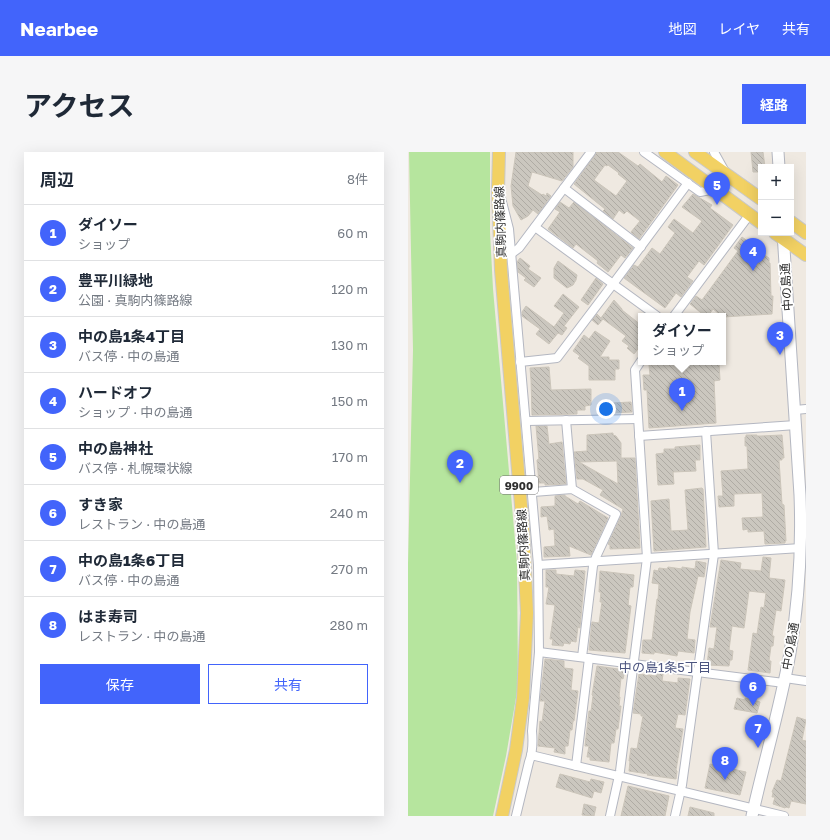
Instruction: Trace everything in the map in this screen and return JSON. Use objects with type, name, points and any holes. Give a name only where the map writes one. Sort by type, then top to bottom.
[{"type":"main road","name":"真駒内篠路線","points":[[499,152],[498,190],[501,270],[522,521],[527,613],[523,698],[516,750],[502,816]]},
{"type":"main road","points":[[665,152],[758,221]]},
{"type":"main road","points":[[695,152],[758,197]]},
{"type":"main road","points":[[794,224],[806,233]]},
{"type":"main road","points":[[781,236],[806,255]]},
{"type":"street","points":[[511,254],[518,248],[535,227],[591,152]]},
{"type":"street","points":[[644,152],[700,192],[715,189]]},
{"type":"street","points":[[714,152],[727,175]]},
{"type":"street","points":[[779,164],[778,152],[783,152]]},
{"type":"street","points":[[520,362],[557,358],[614,284],[688,183]]},
{"type":"street","points":[[564,188],[641,247]]},
{"type":"street","points":[[498,190],[505,208],[509,229],[533,492],[538,565],[539,652],[531,755],[528,762],[516,816]]},
{"type":"street","points":[[676,313],[750,214]]},
{"type":"street","points":[[535,227],[653,313]]},
{"type":"street","name":"中の島通","points":[[753,812],[784,681],[803,573],[801,548],[803,495],[796,425],[800,410],[780,236]]},
{"type":"street","points":[[610,816],[619,776],[647,558],[635,370],[639,365]]},
{"type":"street","points":[[526,421],[638,419]]},
{"type":"street","points":[[566,420],[572,489]]},
{"type":"street","points":[[639,436],[796,425]]},
{"type":"street","points":[[675,816],[681,791],[714,554],[706,431]]},
{"type":"street","points":[[533,492],[572,489],[616,514],[594,562],[576,766]]},
{"type":"street","points":[[538,565],[801,548]]},
{"type":"street","points":[[539,652],[698,673],[784,681],[806,680]]},
{"type":"street","points":[[531,755],[681,791],[753,812],[784,816]]},
{"type":"green space","points":[[409,152],[490,152],[490,232],[493,289],[517,563],[518,686],[506,756],[493,816],[408,816],[408,564],[413,350]]},
{"type":"building","points":[[516,152],[573,152],[573,167],[562,181],[532,172],[528,186],[542,195],[543,194],[546,196],[547,193],[551,196],[538,214],[533,210],[528,216],[521,220],[513,206],[511,186]]},
{"type":"building","points":[[596,152],[618,152],[638,166],[640,164],[662,182],[666,176],[678,185],[639,239],[631,232],[640,221],[627,211],[624,214],[619,210],[613,219],[603,211],[605,209],[574,184]],"holes":[[[605,165],[608,165],[619,173],[618,174],[627,181],[616,196],[594,180]]]},
{"type":"building","points":[[751,152],[763,152],[765,164],[758,164],[758,172],[753,172]]},
{"type":"building","points":[[693,194],[712,205],[710,208],[733,225],[704,265],[699,261],[687,277],[693,281],[681,297],[676,293],[665,308],[624,278],[634,265],[638,267],[652,248],[660,254],[675,233],[668,227],[674,219],[693,233],[702,221],[682,207]]},
{"type":"building","points":[[560,202],[569,208],[574,202],[633,248],[625,258],[621,255],[608,272],[597,263],[598,261],[576,244],[573,248],[548,229],[560,212],[555,209]]},
{"type":"building","points":[[742,237],[756,247],[755,249],[769,258],[771,296],[773,296],[772,314],[726,317],[726,313],[718,313],[713,309],[710,313],[701,313],[690,304],[696,296],[702,300],[738,251],[734,248]]},
{"type":"building","points":[[520,258],[530,266],[528,269],[541,278],[534,287],[524,280],[526,278],[518,272],[517,262]]},
{"type":"building","points":[[558,261],[577,275],[573,285],[567,288],[554,278],[554,268]]},
{"type":"building","points":[[596,278],[603,284],[588,305],[581,300]]},
{"type":"building","points":[[563,294],[579,307],[564,326],[567,328],[562,335],[558,333],[549,344],[536,334],[540,329],[522,316],[522,312],[526,306],[554,327],[564,313],[554,306]]},
{"type":"building","points":[[614,300],[622,310],[638,323],[638,349],[634,354],[627,348],[629,346],[622,341],[626,336],[603,319],[598,325],[592,320],[597,314],[601,318]]},
{"type":"building","points":[[595,331],[610,341],[600,357],[609,357],[609,360],[619,360],[619,369],[615,369],[615,380],[589,380],[589,366],[578,358],[580,356],[573,351],[584,335],[589,339]]},
{"type":"building","points":[[649,365],[719,365],[720,380],[714,381],[716,423],[649,428],[647,390],[644,390],[643,375],[650,375]]},
{"type":"building","points":[[549,367],[551,390],[591,389],[591,405],[585,406],[585,410],[577,410],[577,414],[532,415],[530,368]]},
{"type":"building","points":[[631,402],[632,412],[612,413],[612,403]]},
{"type":"building","points":[[536,426],[547,426],[549,444],[562,442],[566,484],[545,485],[545,483],[539,483],[537,460],[539,459]]},
{"type":"building","points":[[613,433],[613,435],[616,436],[621,443],[621,458],[635,458],[640,548],[610,549],[610,545],[608,544],[623,509],[600,495],[603,490],[583,479],[577,479],[574,452],[587,451],[587,435]],"holes":[[[617,461],[618,484],[579,462]]]},
{"type":"building","points":[[746,435],[782,435],[784,458],[779,460],[782,504],[784,505],[785,543],[765,544],[764,531],[748,532],[748,529],[743,530],[742,518],[763,517],[762,493],[734,494],[734,506],[719,507],[718,496],[723,496],[721,471],[748,469],[747,446],[745,446]]},
{"type":"building","points":[[700,445],[700,460],[695,460],[696,471],[673,472],[674,484],[658,485],[656,454],[664,453],[664,449],[675,449],[675,447]]},
{"type":"building","points":[[702,488],[706,547],[654,551],[651,501],[669,499],[671,531],[688,530],[685,490]]},
{"type":"building","points":[[565,495],[578,504],[580,501],[608,518],[591,555],[569,546],[570,556],[544,557],[544,547],[555,546],[554,529],[549,530],[547,516],[541,517],[541,507],[555,506],[555,496]]},
{"type":"building","points":[[763,557],[771,558],[769,578],[785,580],[781,611],[776,610],[772,636],[774,636],[773,646],[771,646],[769,661],[771,661],[770,673],[748,670],[753,633],[757,634],[761,607],[764,608],[766,593],[749,591],[744,628],[732,626],[729,650],[733,651],[732,660],[730,660],[729,666],[707,665],[709,648],[714,649],[717,627],[710,627],[721,560],[741,563],[740,569],[761,571]]},
{"type":"building","points":[[696,561],[706,563],[704,577],[698,576],[690,612],[687,639],[695,640],[694,653],[678,651],[677,656],[654,652],[654,654],[642,653],[643,640],[652,640],[658,599],[659,584],[652,583],[654,570],[658,571],[659,568],[667,569],[668,567],[695,569]]},
{"type":"building","points":[[546,570],[556,570],[556,574],[574,576],[575,570],[585,571],[580,628],[578,627],[576,642],[571,641],[570,644],[564,643],[563,646],[552,645],[553,639],[550,639],[555,605],[546,604],[549,587],[546,587]]},
{"type":"building","points":[[600,571],[634,575],[633,587],[630,587],[628,605],[631,606],[625,653],[589,650],[592,622],[599,623],[602,602],[600,602],[601,592],[599,592]]},
{"type":"building","points":[[545,659],[564,661],[564,668],[573,669],[571,690],[578,691],[574,721],[572,730],[570,730],[568,746],[565,746],[565,754],[554,752],[555,748],[538,746],[540,721],[542,722],[545,701],[540,701]]},
{"type":"building","points":[[597,666],[625,670],[623,679],[621,678],[619,706],[621,706],[618,729],[616,729],[614,743],[611,743],[609,762],[590,760],[590,757],[587,757],[589,746],[585,746],[589,711],[591,711]]},
{"type":"building","points":[[656,673],[663,674],[662,681],[678,683],[678,678],[690,679],[685,715],[678,714],[675,728],[683,729],[676,770],[676,779],[629,771],[631,748],[637,749],[643,716],[641,716],[641,714],[633,713],[639,674],[656,676]]},
{"type":"building","points":[[737,698],[745,700],[745,698],[760,702],[757,713],[734,709]]},
{"type":"building","points":[[797,717],[806,720],[802,740],[806,741],[806,804],[791,801],[789,808],[785,808],[773,804],[775,797],[772,797],[772,792],[777,780],[781,781]]},
{"type":"building","points":[[710,764],[746,772],[740,795],[705,788]]},
{"type":"building","points":[[560,774],[590,782],[591,779],[604,782],[601,793],[594,791],[592,798],[556,787]]},
{"type":"building","points":[[628,786],[669,796],[665,816],[621,816]]},
{"type":"building","points":[[584,804],[596,807],[594,816],[582,815]]},
{"type":"building","points":[[690,807],[714,813],[714,816],[688,816]]},
{"type":"place","name":"中の島神社","points":[[717,205]]},
{"type":"place","name":"ハードオフ","points":[[753,271]]},
{"type":"place","name":"中の島1条4丁目","points":[[780,355]]},
{"type":"place","name":"ダイソー","points":[[682,411]]},
{"type":"place","name":"豊平川緑地","points":[[460,483]]},
{"type":"place","name":"すき家","points":[[753,706]]},
{"type":"place","name":"中の島1条6丁目","points":[[758,748]]},
{"type":"place","name":"はま寿司","points":[[725,780]]},
{"type":"district","name":"中の島1条5丁目","points":[[665,667]]}]
